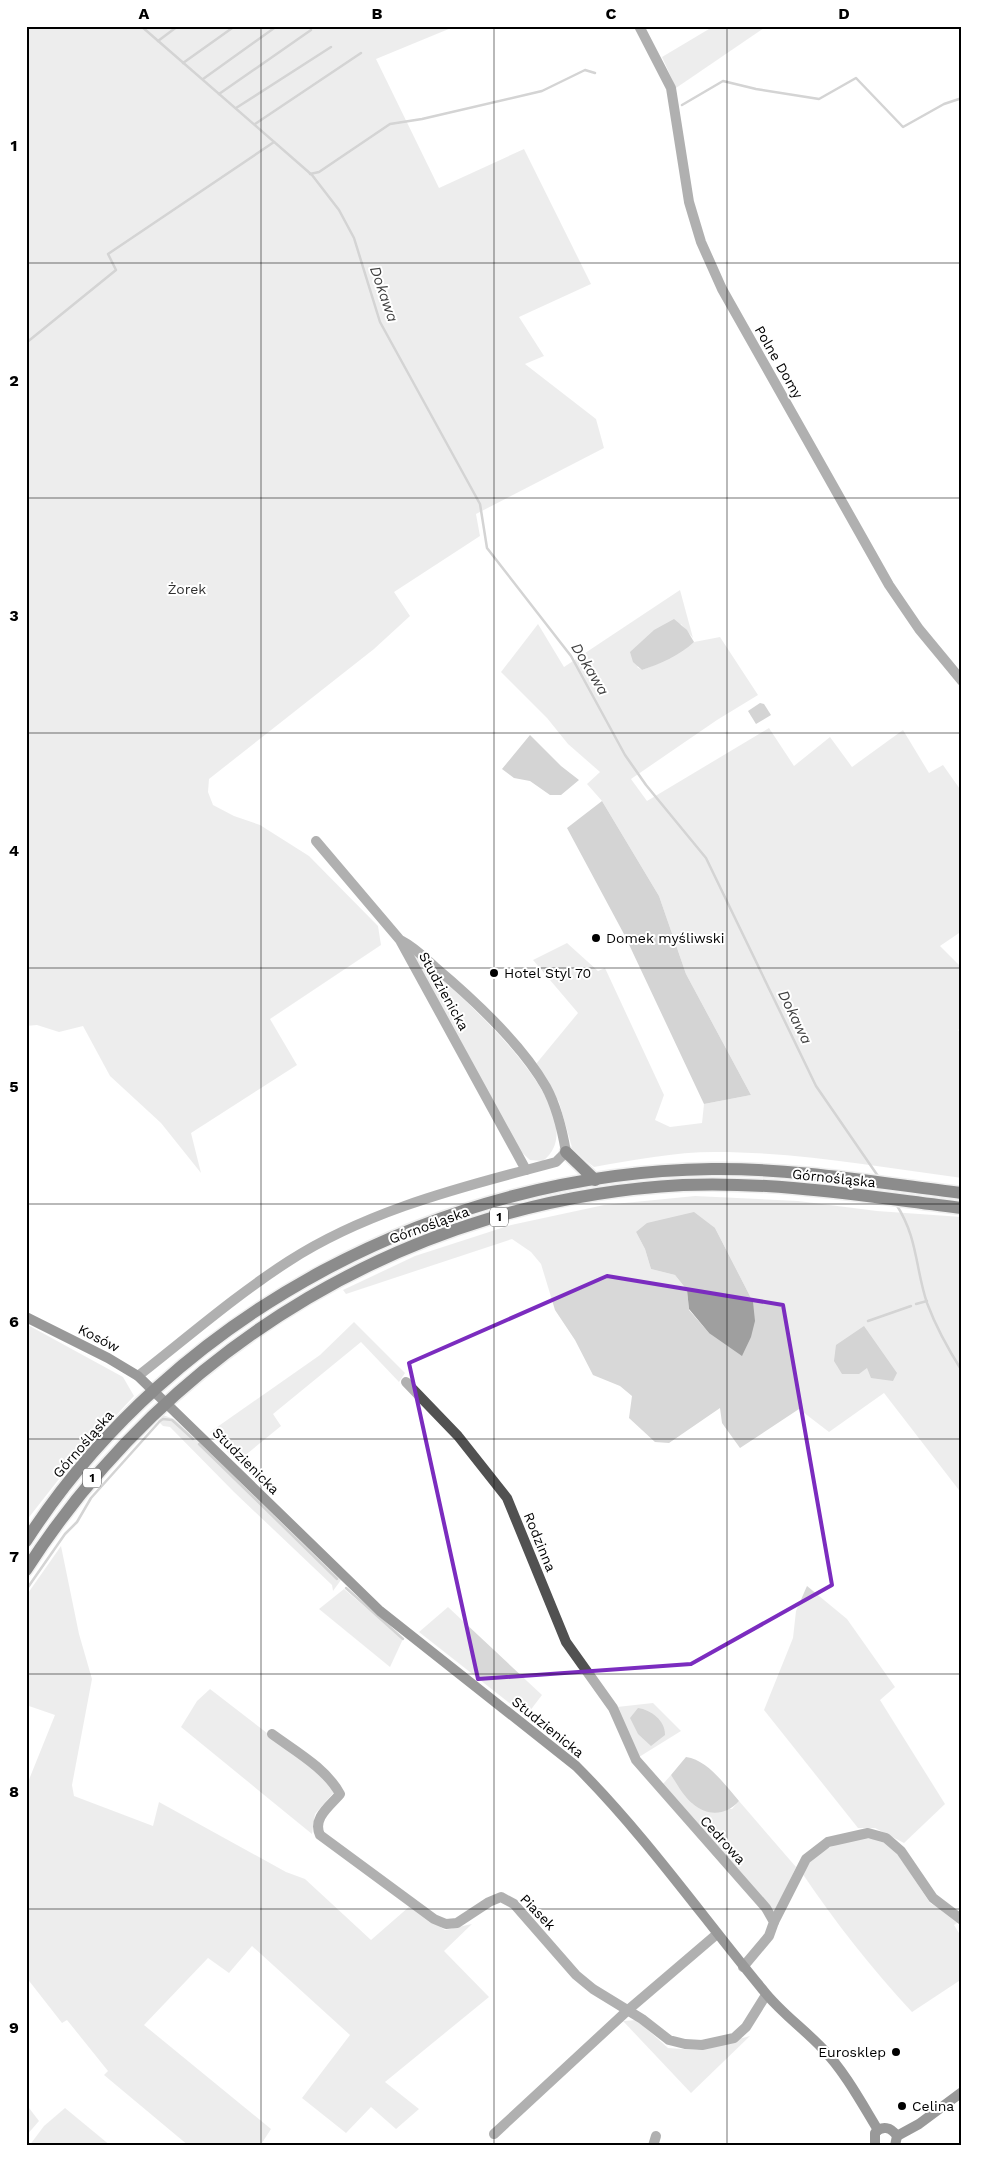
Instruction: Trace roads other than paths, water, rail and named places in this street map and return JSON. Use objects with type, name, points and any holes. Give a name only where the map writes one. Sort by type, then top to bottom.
[{"type":"main road","points":[[566,1152],[595,1180]]},
{"type":"main road","name":"Górnośląska","points":[[26,1541],[80,1468],[124,1420],[154,1391],[212,1343],[248,1317],[305,1281],[368,1248],[466,1210],[533,1192],[595,1180],[639,1174],[713,1169],[778,1172],[962,1194]]},
{"type":"main road","name":"Górnośląska","points":[[26,1570],[46,1539],[94,1476],[123,1443],[166,1402],[220,1356],[256,1330],[313,1294],[379,1260],[410,1247],[536,1206],[683,1185],[763,1186],[962,1208]]},
{"type":"street","name":"Polne Domy","points":[[639,26],[671,88],[689,202],[701,242],[722,289],[889,585],[919,629],[962,681]]},
{"type":"street","name":"Studzienicka","points":[[316,841],[400,940],[526,1170]]},
{"type":"street","points":[[138,1376],[243,1292],[290,1260],[340,1234],[395,1210],[470,1184],[556,1162],[566,1152],[556,1110],[546,1087],[532,1066],[511,1041],[445,975],[400,940]]},
{"type":"street","name":"Kosów","points":[[26,1317],[108,1358],[138,1376],[154,1391]]},
{"type":"street","name":"Rodzinna","points":[[406,1382],[458,1436],[507,1498],[566,1642],[613,1708],[623,1730]]},
{"type":"street","name":"Studzienicka","points":[[154,1391],[380,1611],[576,1766],[604,1794],[766,1995],[823,2049],[842,2073],[878,2130]]},
{"type":"street","name":"Cedrowa","points":[[623,1730],[636,1760],[766,1908],[774,1922]]},
{"type":"street","name":"Piasek","points":[[272,1734],[323,1773],[340,1794],[319,1818],[316,1827],[320,1835],[434,1919],[446,1924],[457,1922],[476,1909],[501,1897],[514,1904],[576,1975],[593,1989],[628,2010],[670,2040],[685,2044],[702,2045],[724,2041],[741,2033],[766,1995]]},
{"type":"street","points":[[743,1967],[769,1936],[806,1858],[828,1842],[868,1833],[886,1838],[901,1851],[933,1898],[962,1920]]},
{"type":"street","points":[[494,2134],[628,2010],[717,1934]]},
{"type":"street","points":[[874,2146],[873,2137],[878,2130],[890,2128],[896,2141],[962,2092]]},
{"type":"waterway","name":"Dokawa","points":[[141,26],[312,175],[339,210],[354,238],[380,322],[480,504],[487,548],[571,656],[625,755],[646,785],[706,858],[816,1086],[880,1179]]},
{"type":"waterway","points":[[158,41],[178,26]]},
{"type":"waterway","points":[[183,63],[235,26]]},
{"type":"waterway","points":[[203,79],[277,26]]},
{"type":"waterway","points":[[219,94],[311,30]]},
{"type":"waterway","points":[[236,108],[331,47]]},
{"type":"waterway","points":[[255,124],[361,53]]},
{"type":"waterway","points":[[310,174],[319,172],[390,124],[422,119],[542,91],[585,70],[595,73]]},
{"type":"waterway","points":[[682,105],[723,81],[756,89],[819,99],[856,78],[903,127],[944,104],[962,98]]},
{"type":"waterway","points":[[26,343],[116,270],[108,254],[274,142]]},
{"type":"waterway","name":"Dokawa","points":[[896,1204],[912,1241],[927,1303],[943,1338],[962,1371]]},
{"type":"waterway","points":[[916,1304],[927,1301]]},
{"type":"waterway","points":[[868,1321],[911,1306]]},
{"type":"waterway","points":[[26,1590],[65,1534],[77,1522],[91,1498],[160,1421],[163,1419],[172,1420],[193,1439]]},
{"type":"waterway","points":[[199,1444],[337,1579]]},
{"type":"waterway","points":[[346,1588],[403,1639]]},
{"type":"place","name":"Domek myśliwski","points":[[596,938]]},
{"type":"place","name":"Hotel Styl 70","points":[[494,973]]},
{"type":"place","name":"Eurosklep","points":[[896,2052]]},
{"type":"place","name":"Celina","points":[[902,2106]]},
{"type":"park label","name":"Żorek","points":[[187,589]]}]
